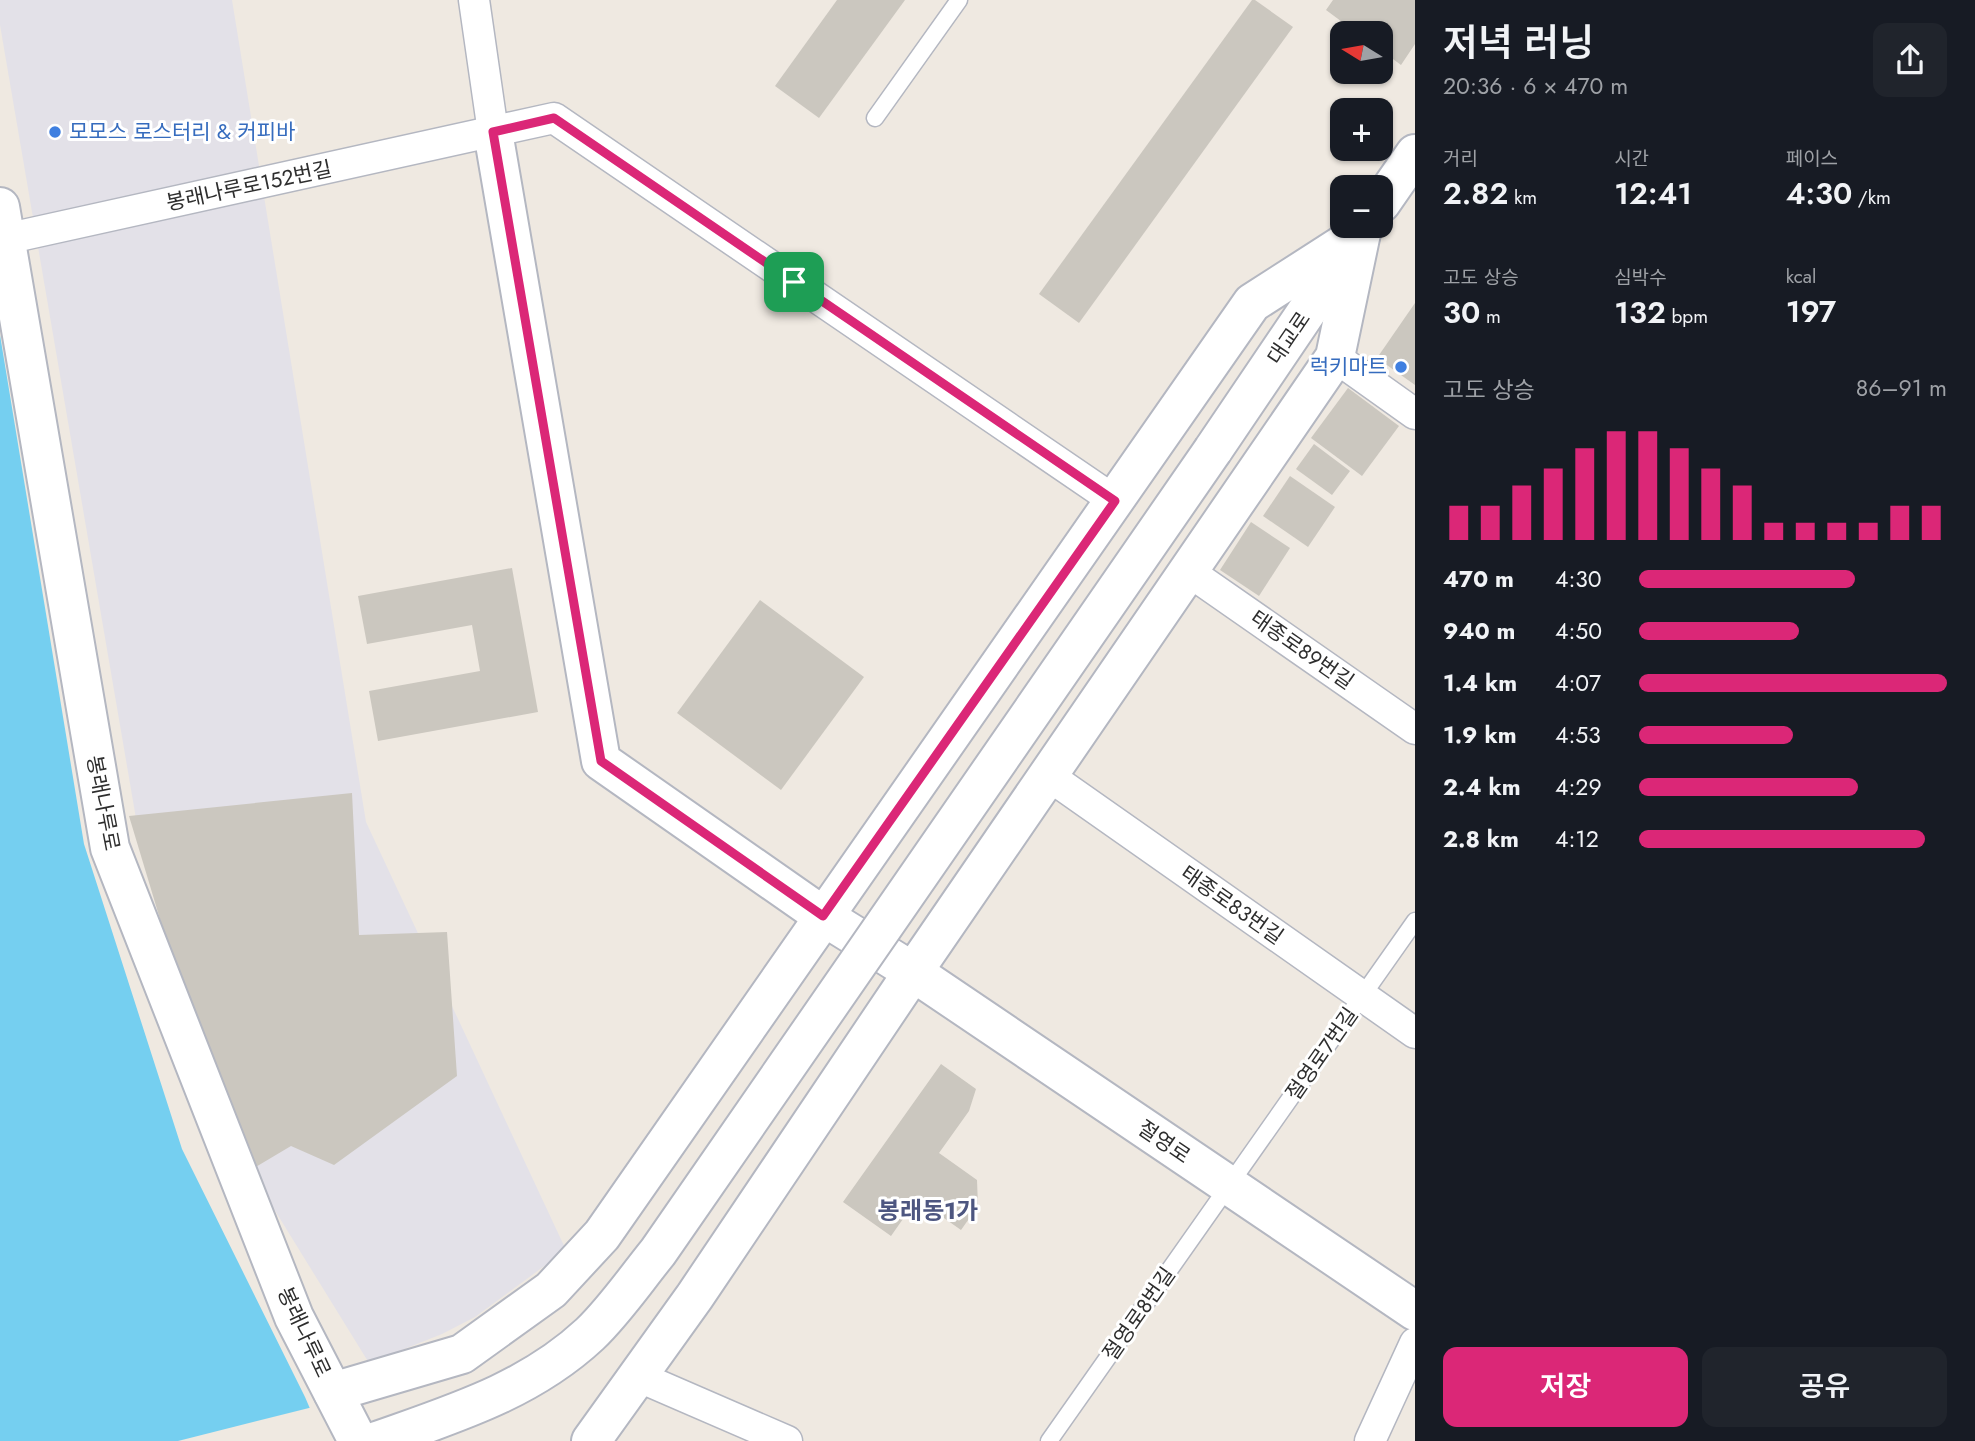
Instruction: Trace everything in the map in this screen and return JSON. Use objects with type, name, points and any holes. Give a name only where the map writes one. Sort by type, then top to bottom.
[{"type":"main road","name":"절영로","points":[[493,132],[601,761],[823,916],[913,972],[1415,1311]]},
{"type":"main road","name":"대교로","points":[[1393,186],[1415,154]]},
{"type":"main road","name":"봉래나루로","points":[[3,223],[110,848],[294,1317],[358,1441]]},
{"type":"main road","points":[[333,1392],[462,1354],[551,1290],[602,1235],[1252,303],[1345,238]]},
{"type":"main road","name":"대교로","points":[[377,1441],[460,1413],[509,1391],[557,1362],[592,1332],[658,1252],[1357,238]]},
{"type":"main road","points":[[590,1441],[695,1296],[913,972],[1335,357],[1365,238]]},
{"type":"street","points":[[474,0],[493,132]]},
{"type":"street","name":"봉래나루로152번길","points":[[3,223],[493,132],[554,118],[1115,501]]},
{"type":"street","points":[[1335,357],[1415,414]]},
{"type":"street","name":"태종로89번길","points":[[1188,571],[1415,729]]},
{"type":"street","name":"태종로83번길","points":[[1049,776],[1415,1033]]},
{"type":"street","points":[[1370,1441],[1415,1343]]},
{"type":"street","points":[[637,1376],[787,1441]]},
{"type":"lane","points":[[876,118],[959,0]]},
{"type":"lane","name":"절영로7번길","points":[[1230,1186],[1415,921]]},
{"type":"lane","name":"절영로8번길","points":[[1049,1441],[1230,1186]]},
{"type":"shaded area","points":[[0,0],[232,0],[366,822],[566,1250],[475,1317],[442,1334],[369,1363],[224,1128],[139,836],[0,25]]},
{"type":"water","points":[[0,335],[84,844],[182,1149],[305,1397],[324,1441],[0,1441]]},
{"type":"pier","points":[[313,1407],[328,1441],[178,1441]]},
{"type":"building","points":[[837,0],[905,0],[819,118],[775,86]]},
{"type":"building","points":[[1252,0],[1293,27],[1079,323],[1039,294]]},
{"type":"building","points":[[1333,0],[1415,0],[1415,44],[1401,65],[1393,59],[1393,21],[1341,21],[1326,10]]},
{"type":"building","points":[[1415,303],[1415,385],[1377,358]]},
{"type":"building","points":[[1348,388],[1399,426],[1362,476],[1311,438]]},
{"type":"building","points":[[1314,444],[1350,471],[1332,495],[1296,469]]},
{"type":"building","points":[[1290,476],[1335,507],[1308,547],[1263,516]]},
{"type":"building","points":[[1251,522],[1290,548],[1259,596],[1220,570]]},
{"type":"building","points":[[512,568],[538,712],[378,741],[369,691],[480,671],[472,625],[367,644],[358,596]]},
{"type":"building","points":[[760,600],[864,677],[781,790],[677,713]]},
{"type":"building","points":[[352,793],[359,935],[447,932],[457,1076],[334,1165],[291,1146],[254,1168],[166,939],[129,816]]},
{"type":"building","points":[[941,1064],[976,1089],[969,1111],[939,1153],[977,1180],[978,1206],[961,1230],[917,1199],[891,1236],[843,1202]]},
{"type":"place","name":"모모스 로스터리 & 커피바","points":[[55,132]]},
{"type":"place","name":"럭키마트","points":[[1401,367]]},
{"type":"district","name":"봉래동1가","points":[[928,1210]]},
{"type":"route","points":[[554,118],[794,282],[1115,501],[823,916],[601,761],[493,132],[554,118]]}]
